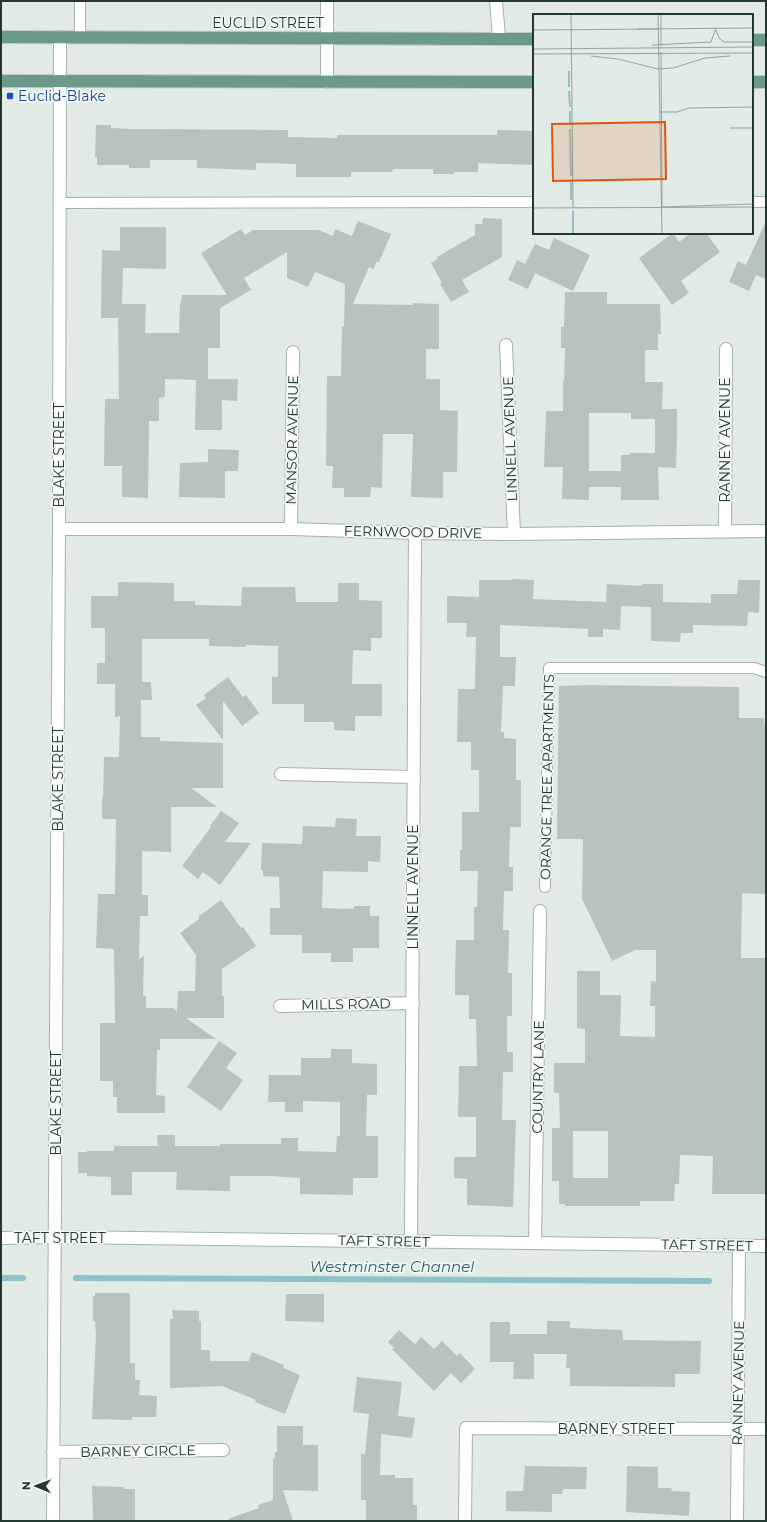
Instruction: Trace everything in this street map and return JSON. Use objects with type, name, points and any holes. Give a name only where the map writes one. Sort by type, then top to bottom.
[{"type":"main road","name":"EUCLID STREET","points":[[1,37],[533,39]]},
{"type":"main road","points":[[753,40],[766,40]]},
{"type":"main road","points":[[1,81],[533,82]]},
{"type":"main road","points":[[753,82],[766,82]]},
{"type":"street","points":[[327,1],[327,82]]},
{"type":"street","points":[[496,1],[499,38]]},
{"type":"street","name":"BLAKE STREET","points":[[53,1521],[59,529],[60,37]]},
{"type":"street","name":"LINNELL AVENUE","points":[[506,345],[514,534]]},
{"type":"street","name":"RANNEY AVENUE","points":[[725,531],[726,349]]},
{"type":"street","name":"MANSOR AVENUE","points":[[291,528],[293,352]]},
{"type":"street","name":"FERNWOOD DRIVE","points":[[59,529],[291,528],[415,533],[514,534],[725,531],[766,532]]},
{"type":"street","name":"LINNELL AVENUE","points":[[411,1242],[415,533]]},
{"type":"street","points":[[281,774],[414,777]]},
{"type":"street","name":"COUNTRY LANE","points":[[535,1243],[540,911]]},
{"type":"street","name":"MILLS ROAD","points":[[280,1006],[413,1002]]},
{"type":"street","name":"TAFT STREET","points":[[1,1238],[55,1237],[766,1246]]},
{"type":"street","name":"RANNEY AVENUE","points":[[737,1521],[739,1246]]},
{"type":"street","name":"BARNEY STREET","points":[[465,1521],[466,1428],[766,1429]]},
{"type":"street","name":"BARNEY CIRCLE","points":[[53,1452],[223,1450]]},
{"type":"lane","points":[[80,1],[80,37]]},
{"type":"lane","points":[[60,203],[533,202]]},
{"type":"lane","points":[[753,202],[766,202]]},
{"type":"lane","name":"ORANGE TREE APARTMENTS","points":[[545,888],[549,668],[754,668],[766,672]]},
{"type":"building","points":[[96,125],[111,125],[111,128],[133,129],[288,130],[288,137],[337,138],[337,135],[497,135],[497,130],[533,131],[533,165],[478,163],[478,172],[454,172],[454,174],[433,174],[433,169],[393,169],[392,172],[351,172],[351,177],[296,177],[296,164],[256,163],[256,170],[197,168],[197,160],[150,160],[150,168],[129,168],[129,165],[97,165],[97,157],[95,157]]},
{"type":"building","points":[[483,218],[502,219],[502,257],[462,280],[469,292],[451,302],[440,284],[442,283],[431,263],[438,259],[437,257],[475,235],[475,224],[482,224]]},
{"type":"building","points":[[358,221],[391,234],[379,262],[376,262],[374,269],[369,267],[353,304],[439,304],[439,349],[426,349],[426,379],[440,379],[440,410],[458,411],[457,472],[443,472],[443,498],[411,497],[413,434],[383,434],[382,488],[371,487],[370,497],[344,497],[344,488],[332,488],[333,466],[326,466],[327,376],[341,376],[345,284],[315,272],[308,287],[287,278],[287,252],[244,278],[251,290],[220,308],[220,348],[208,348],[208,379],[238,379],[237,401],[222,400],[222,430],[195,430],[196,380],[165,379],[165,397],[159,398],[159,421],[149,421],[148,498],[122,497],[122,466],[104,466],[105,399],[119,399],[118,318],[101,318],[102,250],[120,251],[120,227],[166,227],[166,269],[123,268],[122,304],[146,304],[145,333],[179,333],[180,303],[182,295],[227,295],[201,253],[241,229],[245,235],[253,230],[318,230],[333,236],[335,229],[352,236]]},
{"type":"building","points":[[766,221],[766,279],[756,275],[749,291],[729,282],[738,261],[746,265]]},
{"type":"building","points":[[672,234],[674,234],[679,242],[690,234],[707,234],[720,252],[681,281],[689,293],[672,305],[639,258]]},
{"type":"building","points":[[554,238],[590,255],[573,291],[535,273],[528,289],[508,280],[517,260],[525,264],[535,244],[549,250]]},
{"type":"building","points":[[565,292],[607,292],[607,304],[660,304],[661,334],[658,334],[658,350],[645,350],[645,382],[663,382],[662,409],[677,409],[677,431],[676,468],[658,467],[659,500],[621,500],[621,487],[589,487],[589,500],[562,499],[563,467],[544,467],[546,411],[563,411],[565,348],[561,348],[561,327],[564,327]],"holes":[[[589,413],[631,413],[631,419],[655,419],[655,453],[630,453],[629,455],[621,455],[621,471],[589,471]]]},
{"type":"building","points":[[208,449],[239,450],[238,471],[225,471],[225,498],[179,497],[180,463],[208,462]]},
{"type":"building","points":[[479,580],[534,580],[533,599],[606,602],[607,584],[642,586],[642,584],[663,584],[663,602],[711,603],[711,594],[737,594],[738,580],[760,580],[759,613],[748,612],[747,626],[693,625],[693,633],[681,633],[680,642],[651,641],[651,607],[621,606],[620,630],[603,629],[603,637],[588,637],[588,629],[500,625],[500,657],[516,657],[515,686],[503,686],[501,732],[504,732],[504,738],[516,739],[516,780],[521,780],[521,827],[510,827],[509,867],[513,867],[513,891],[504,891],[503,930],[509,930],[508,973],[512,973],[512,1016],[507,1016],[507,1052],[513,1052],[513,1072],[503,1072],[502,1120],[516,1120],[513,1207],[467,1205],[467,1179],[454,1178],[454,1157],[476,1157],[476,1117],[458,1117],[459,1066],[477,1066],[476,1019],[469,1019],[469,995],[455,995],[455,972],[456,940],[474,940],[474,907],[477,907],[478,871],[460,871],[460,850],[462,850],[462,812],[479,812],[479,770],[471,770],[471,742],[457,742],[458,689],[475,689],[476,637],[466,637],[467,623],[447,623],[447,596],[479,597]]},
{"type":"building","points":[[118,582],[174,583],[174,601],[195,601],[195,605],[241,606],[242,587],[295,587],[296,602],[338,602],[338,583],[359,583],[359,600],[382,601],[382,638],[371,638],[371,651],[353,650],[352,684],[382,684],[382,716],[355,716],[355,731],[334,730],[334,722],[304,722],[304,704],[272,704],[272,677],[278,677],[278,646],[209,646],[209,639],[142,639],[142,682],[151,682],[152,700],[141,700],[141,737],[160,737],[160,741],[223,743],[223,788],[191,788],[217,807],[171,807],[171,852],[142,851],[142,895],[148,895],[148,916],[140,916],[139,958],[137,960],[144,956],[143,996],[146,996],[146,1008],[173,1008],[177,1012],[178,991],[195,991],[196,955],[180,933],[199,919],[199,916],[221,900],[256,946],[222,969],[224,1018],[186,1018],[216,1039],[160,1039],[160,1050],[157,1050],[156,1095],[165,1096],[165,1113],[117,1113],[117,1097],[113,1097],[113,1081],[100,1081],[100,1023],[115,1023],[114,949],[96,948],[98,894],[115,894],[116,819],[102,819],[104,757],[119,757],[120,716],[115,717],[115,684],[97,684],[97,663],[105,663],[105,628],[91,628],[91,596],[118,596]]},
{"type":"building","points":[[228,677],[243,697],[246,695],[259,713],[242,726],[223,701],[223,740],[196,705],[206,698],[204,695]]},
{"type":"building","points":[[559,686],[739,687],[739,718],[764,718],[764,724],[766,724],[766,894],[742,893],[741,958],[766,958],[766,1194],[712,1194],[713,1156],[680,1155],[679,1184],[675,1184],[674,1201],[640,1201],[640,1206],[565,1206],[565,1204],[559,1204],[559,1181],[552,1181],[552,1128],[560,1128],[559,1093],[554,1093],[554,1063],[585,1063],[585,1029],[577,1028],[577,971],[600,971],[600,995],[621,995],[620,1036],[655,1037],[655,1006],[650,1006],[651,981],[656,982],[656,950],[635,950],[612,961],[582,899],[583,839],[557,839]],"holes":[[[573,1131],[608,1131],[608,1178],[573,1178]]]},
{"type":"building","points":[[221,811],[239,823],[225,842],[251,843],[220,885],[203,872],[198,879],[182,866]]},
{"type":"building","points":[[336,818],[357,819],[356,836],[381,836],[380,862],[368,861],[368,872],[323,871],[322,908],[354,909],[354,906],[370,906],[370,916],[379,916],[379,948],[353,948],[353,962],[331,962],[331,953],[302,953],[302,935],[270,935],[270,908],[280,908],[279,877],[263,876],[263,870],[261,870],[262,843],[302,844],[303,826],[335,827]]},
{"type":"building","points":[[219,1041],[237,1053],[226,1068],[243,1080],[221,1111],[187,1087]]},
{"type":"building","points":[[331,1049],[352,1049],[352,1063],[377,1064],[377,1095],[367,1095],[366,1136],[378,1136],[378,1178],[353,1178],[353,1195],[300,1194],[300,1178],[271,1176],[230,1176],[230,1191],[176,1190],[177,1172],[132,1172],[132,1195],[111,1195],[111,1177],[87,1176],[87,1173],[78,1173],[78,1152],[114,1151],[114,1146],[158,1146],[157,1135],[175,1135],[175,1146],[281,1144],[281,1138],[298,1138],[298,1151],[336,1152],[337,1136],[340,1136],[340,1102],[303,1101],[303,1112],[285,1112],[285,1102],[268,1102],[269,1075],[301,1075],[301,1058],[331,1058]]},
{"type":"building","points":[[95,1293],[130,1293],[130,1363],[135,1363],[135,1380],[140,1380],[139,1395],[157,1396],[156,1417],[132,1417],[132,1420],[92,1419],[96,1335],[95,1321],[93,1321],[93,1296],[95,1296]]},
{"type":"building","points":[[286,1294],[324,1294],[324,1322],[285,1321]]},
{"type":"building","points":[[172,1310],[199,1311],[199,1321],[201,1321],[201,1350],[210,1350],[210,1361],[249,1361],[252,1352],[284,1365],[283,1368],[300,1375],[285,1414],[255,1402],[256,1400],[222,1386],[170,1388],[170,1319],[173,1319]]},
{"type":"building","points":[[547,1321],[570,1321],[570,1328],[622,1330],[623,1340],[701,1341],[700,1374],[675,1374],[675,1387],[570,1386],[570,1368],[566,1368],[567,1354],[534,1354],[534,1379],[513,1379],[514,1362],[490,1362],[490,1322],[510,1322],[510,1334],[547,1334]]},
{"type":"building","points":[[399,1330],[415,1344],[421,1337],[434,1349],[442,1341],[457,1356],[460,1353],[475,1369],[461,1383],[451,1373],[434,1391],[392,1349],[394,1348],[388,1342]]},
{"type":"building","points":[[357,1377],[402,1382],[398,1416],[415,1418],[412,1438],[381,1434],[380,1475],[395,1475],[395,1478],[413,1478],[413,1505],[417,1505],[417,1521],[366,1521],[366,1500],[361,1500],[361,1454],[365,1454],[369,1414],[353,1412]]},
{"type":"building","points":[[277,1426],[303,1426],[303,1445],[318,1445],[318,1491],[283,1490],[293,1521],[228,1521],[228,1519],[259,1508],[258,1505],[273,1500],[273,1458],[275,1459],[275,1452],[277,1452]]},
{"type":"building","points":[[525,1466],[587,1467],[586,1489],[563,1489],[562,1494],[552,1494],[552,1512],[506,1511],[506,1491],[523,1491]]},
{"type":"building","points":[[627,1466],[658,1467],[658,1488],[672,1488],[671,1491],[690,1492],[689,1516],[626,1512]]},
{"type":"building","points":[[92,1486],[124,1487],[124,1489],[135,1489],[135,1521],[93,1521]]},
{"type":"waterway","name":"Westminster Channel","points":[[1,1278],[23,1278]]},
{"type":"waterway","name":"Westminster Channel","points":[[76,1278],[709,1281]]},
{"type":"place","name":"Euclid-Blake","points":[[10,96]]}]
